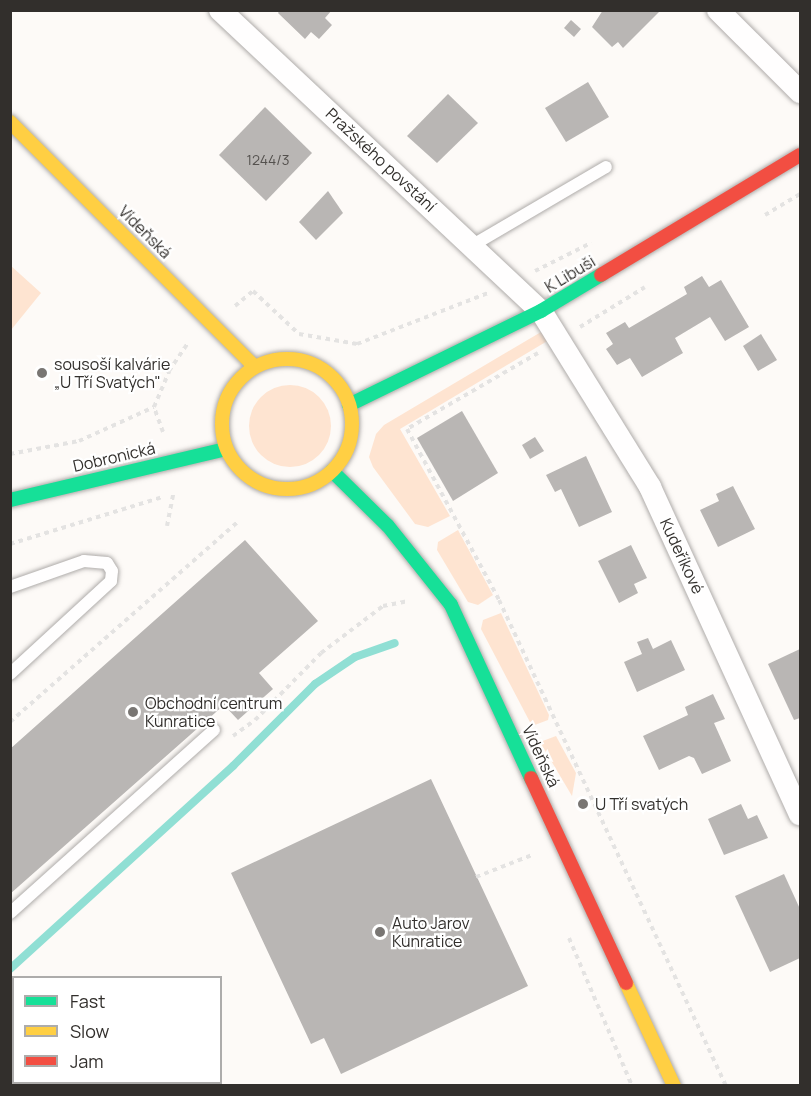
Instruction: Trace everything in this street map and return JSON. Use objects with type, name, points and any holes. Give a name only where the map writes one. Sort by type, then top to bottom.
[{"type":"main road","name":"Vídeňská","points":[[10,122],[255,367]]},
{"type":"main road","name":"K Libuši","points":[[349,405],[541,311],[801,156]]},
{"type":"main road","points":[[282,359],[316,365],[339,385],[349,405],[352,430],[346,452],[332,471],[309,486],[275,487],[250,478],[226,449],[221,427],[225,404],[237,381],[255,367],[282,359]]},
{"type":"main road","name":"Dobronická","points":[[10,500],[226,449]]},
{"type":"main road","name":"Vídeňská","points":[[332,471],[388,526],[451,605],[674,1086]]},
{"type":"street","name":"Pražského povstání","points":[[220,10],[541,311]]},
{"type":"street","points":[[718,10],[801,92]]},
{"type":"street","name":"Kudeříkové","points":[[541,311],[650,487],[801,814]]},
{"type":"lane","points":[[472,245],[606,167]]},
{"type":"lane","points":[[10,587],[84,561],[107,563],[112,571],[111,581],[10,674]]},
{"type":"lane","points":[[10,913],[214,730]]},
{"type":"path","points":[[753,221],[801,194]]},
{"type":"path","points":[[232,308],[253,291],[299,334],[357,344],[513,283],[591,243]]},
{"type":"path","points":[[651,283],[560,340],[407,429],[499,600],[726,1086]]},
{"type":"path","points":[[10,454],[79,441],[154,408],[182,347],[196,337]]},
{"type":"path","points":[[154,408],[163,432]]},
{"type":"path","points":[[10,544],[184,491]]},
{"type":"path","points":[[167,526],[173,494]]},
{"type":"path","points":[[10,722],[238,522]]},
{"type":"path","points":[[214,730],[234,737],[321,653],[383,606],[413,600]]},
{"type":"path","points":[[476,877],[532,855]]},
{"type":"path","points":[[569,937],[632,1086]]},
{"type":"shaded area","points":[[10,265],[41,293],[11,330],[10,330]]},
{"type":"shaded area","points":[[541,332],[549,340],[400,429],[450,516],[428,527],[415,524],[373,467],[369,457],[376,434],[384,425]]},
{"type":"shaded area","points":[[290,385],[306,388],[319,397],[328,410],[331,426],[328,442],[319,455],[306,464],[290,467],[274,464],[261,455],[252,442],[249,426],[252,410],[261,397],[274,388]]},
{"type":"shaded area","points":[[458,530],[493,595],[478,605],[468,602],[437,550],[438,542]]},
{"type":"shaded area","points":[[501,613],[549,715],[548,720],[532,726],[481,629],[483,620]]},
{"type":"shaded area","points":[[556,736],[576,773],[572,796],[540,742]]},
{"type":"building","points":[[280,10],[332,10],[325,18],[332,25],[319,39],[311,32],[305,39],[278,13]]},
{"type":"building","points":[[603,10],[661,10],[623,48],[618,42],[612,47],[592,27]]},
{"type":"building","points":[[571,20],[581,29],[574,37],[564,28]]},
{"type":"building","points":[[588,82],[609,117],[566,142],[545,108]]},
{"type":"building","points":[[448,94],[478,123],[437,163],[407,136]]},
{"type":"building","points":[[265,107],[312,153],[266,201],[219,155]]},
{"type":"building","points":[[328,191],[343,213],[316,240],[299,222]]},
{"type":"building","points":[[702,276],[709,287],[721,280],[749,327],[725,341],[710,317],[675,338],[683,353],[642,377],[630,358],[617,365],[606,349],[613,344],[606,333],[625,322],[629,328],[687,294],[684,287]]},
{"type":"building","points":[[761,334],[777,360],[758,371],[743,346]]},
{"type":"building","points":[[462,411],[498,473],[453,501],[417,438]]},
{"type":"building","points":[[535,437],[544,451],[530,459],[522,445]]},
{"type":"building","points":[[586,456],[612,512],[579,527],[561,489],[555,492],[546,475]]},
{"type":"building","points":[[733,486],[755,529],[718,547],[700,510],[719,501],[716,494]]},
{"type":"building","name":"Obchodní centrum Kunratice","points":[[245,540],[318,621],[259,673],[273,689],[238,720],[224,705],[10,894],[10,749]]},
{"type":"building","points":[[631,545],[647,578],[634,584],[638,593],[619,603],[598,561]]},
{"type":"building","points":[[648,638],[653,649],[671,640],[685,670],[637,692],[624,662],[642,654],[637,642]]},
{"type":"building","points":[[800,649],[800,718],[794,720],[768,664]]},
{"type":"building","points":[[713,694],[725,719],[714,723],[731,761],[702,774],[694,758],[689,756],[659,770],[643,736],[688,715],[685,707]]},
{"type":"building","name":"Auto Jarov Kunratice","points":[[431,779],[528,986],[341,1074],[324,1038],[311,1044],[231,873]]},
{"type":"building","points":[[741,804],[748,819],[757,815],[768,838],[724,855],[708,819]]},
{"type":"building","points":[[784,874],[800,909],[800,958],[770,972],[735,896]]},
{"type":"building","points":[[87,1084],[162,1084],[162,1086],[83,1086]]},
{"type":"waterway","points":[[10,969],[233,766],[315,684],[355,657],[395,643]]},
{"type":"traffic: fast","points":[[349,405],[541,311],[601,275]]},
{"type":"traffic: fast","points":[[10,500],[226,449]]},
{"type":"traffic: fast","points":[[332,471],[388,526],[451,605],[531,778]]},
{"type":"traffic: slow","points":[[10,122],[255,367]]},
{"type":"traffic: slow","points":[[287,359],[312,364],[333,378],[347,399],[352,424],[347,449],[333,470],[312,484],[287,489],[262,484],[241,470],[227,449],[222,424],[227,399],[241,378],[262,364],[287,359]]},
{"type":"traffic: slow","points":[[626,983],[674,1086]]},
{"type":"traffic: jam","points":[[601,275],[800,155]]},
{"type":"traffic: jam","points":[[531,778],[626,983]]},
{"type":"place","name":"sousoší kalvárie „U Tří Svatých\"","points":[[42,373]]},
{"type":"place","name":"Obchodní centrum Kunratice","points":[[133,712]]},
{"type":"place","name":"U Tří svatých","points":[[583,804]]},
{"type":"place","name":"Auto Jarov Kunratice","points":[[380,932]]}]
